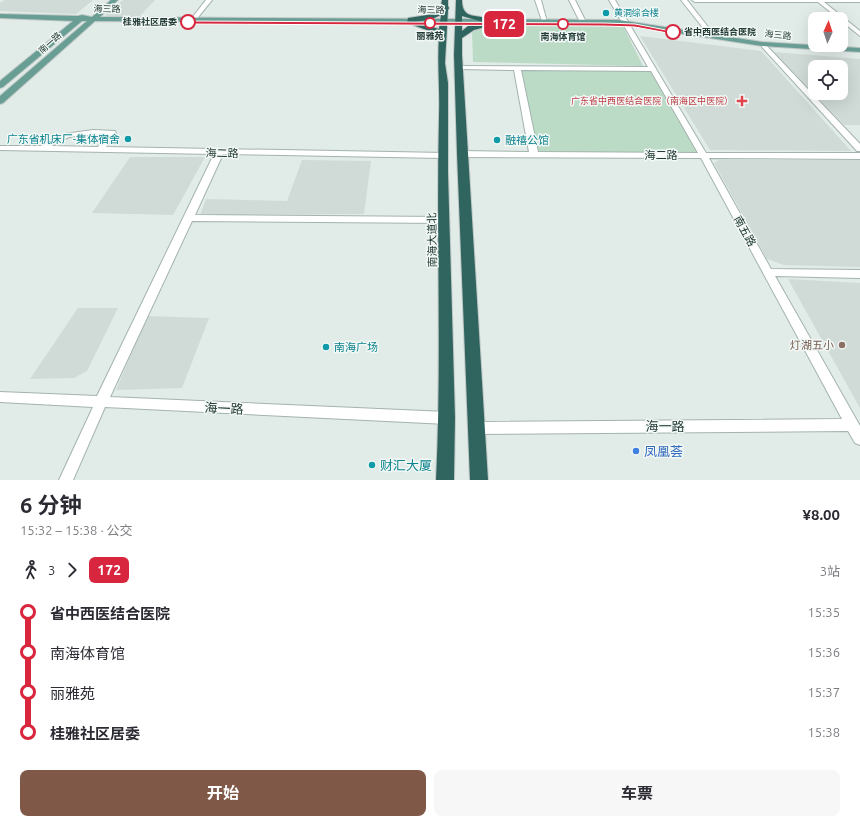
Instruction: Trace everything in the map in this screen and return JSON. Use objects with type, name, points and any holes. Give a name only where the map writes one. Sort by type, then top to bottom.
[{"type":"highway","points":[[459,0],[458,37],[462,154],[479,480]]},
{"type":"highway","points":[[410,21],[425,19],[433,16],[445,4]]},
{"type":"highway","name":"南海大道北","points":[[445,4],[441,63],[444,83],[444,220],[447,418],[445,480]]},
{"type":"highway","points":[[459,8],[466,16],[489,23]]},
{"type":"highway","points":[[410,21],[438,31],[443,37]]},
{"type":"highway","points":[[458,37],[470,28],[489,23]]},
{"type":"main road","name":"南一路","points":[[0,101],[90,20],[115,0]]},
{"type":"main road","name":"南一路","points":[[0,85],[92,9]]},
{"type":"main road","name":"海三路","points":[[0,16],[78,20]]},
{"type":"main road","name":"海三路","points":[[0,20],[410,21],[626,24],[764,46],[860,52]]},
{"type":"main road","name":"海三路","points":[[90,20],[410,21]]},
{"type":"main road","name":"海三路","points":[[489,23],[545,21],[626,24],[785,46],[860,52]]},
{"type":"street","points":[[193,20],[210,0]]},
{"type":"street","points":[[538,0],[545,21]]},
{"type":"street","points":[[572,0],[583,22]]},
{"type":"street","name":"南五路","points":[[612,0],[704,156],[860,439]]},
{"type":"street","points":[[684,0],[712,37]]},
{"type":"street","points":[[696,0],[860,0]]},
{"type":"street","points":[[819,0],[860,34]]},
{"type":"street","points":[[764,46],[860,149]]},
{"type":"street","points":[[459,67],[652,69]]},
{"type":"street","points":[[517,68],[534,154]]},
{"type":"street","points":[[43,149],[59,137],[74,132],[112,133],[100,150]]},
{"type":"street","name":"海二路","points":[[0,148],[219,153],[444,155]]},
{"type":"street","points":[[66,480],[100,402],[219,153]]},
{"type":"street","name":"海二路","points":[[462,154],[860,156]]},
{"type":"street","points":[[189,218],[444,220]]},
{"type":"street","points":[[768,272],[860,274]]},
{"type":"street","name":"海一路","points":[[0,397],[447,418]]},
{"type":"street","name":"海一路","points":[[477,428],[852,425]]},
{"type":"shaded area","points":[[5,0],[93,0],[76,14],[0,11],[0,3]]},
{"type":"shaded area","points":[[123,0],[155,0],[139,17],[108,17],[105,15]]},
{"type":"shaded area","name":"广东省中西医结合医院（南海区中医院）","points":[[640,36],[761,51],[851,151],[710,150]]},
{"type":"shaded area","points":[[774,52],[860,59],[860,125],[844,125],[820,100],[848,100],[848,60],[808,60],[808,87]]},
{"type":"shaded area","points":[[130,157],[205,157],[173,215],[92,213]]},
{"type":"shaded area","points":[[302,160],[371,161],[364,214],[200,215],[206,199],[287,201]]},
{"type":"shaded area","points":[[719,160],[860,160],[860,267],[784,265],[767,259],[714,163]]},
{"type":"shaded area","name":"灯湖五小","points":[[788,279],[860,283],[860,408]]},
{"type":"shaded area","points":[[78,308],[118,308],[87,371],[74,378],[30,379]]},
{"type":"shaded area","points":[[147,316],[209,318],[182,388],[116,390]]},
{"type":"green space","name":"南海体育馆","points":[[486,25],[623,26],[643,66],[473,62],[472,30]]},
{"type":"green space","points":[[517,68],[652,69],[704,156],[534,155]]},
{"type":"bus line","name":"172","points":[[188,22],[604,24],[635,26],[673,32]]},
{"type":"place","name":"黄洞综合楼","points":[[606,13]]},
{"type":"place","name":"桂雅社区居委","points":[[188,22]]},
{"type":"place","name":"丽雅苑","points":[[430,23]]},
{"type":"place","name":"南海体育馆","points":[[563,24]]},
{"type":"place","name":"省中西医结合医院","points":[[673,32]]},
{"type":"place","name":"广东省中西医结合医院（南海区中医院）","points":[[742,101]]},
{"type":"place","name":"广东省机床厂-集体宿舍","points":[[128,139]]},
{"type":"place","name":"融禧公馆","points":[[497,140]]},
{"type":"place","name":"灯湖五小","points":[[842,345]]},
{"type":"place","name":"南海广场","points":[[326,347]]},
{"type":"place","name":"凤凰荟","points":[[636,451]]},
{"type":"place","name":"财汇大厦","points":[[372,465]]}]
